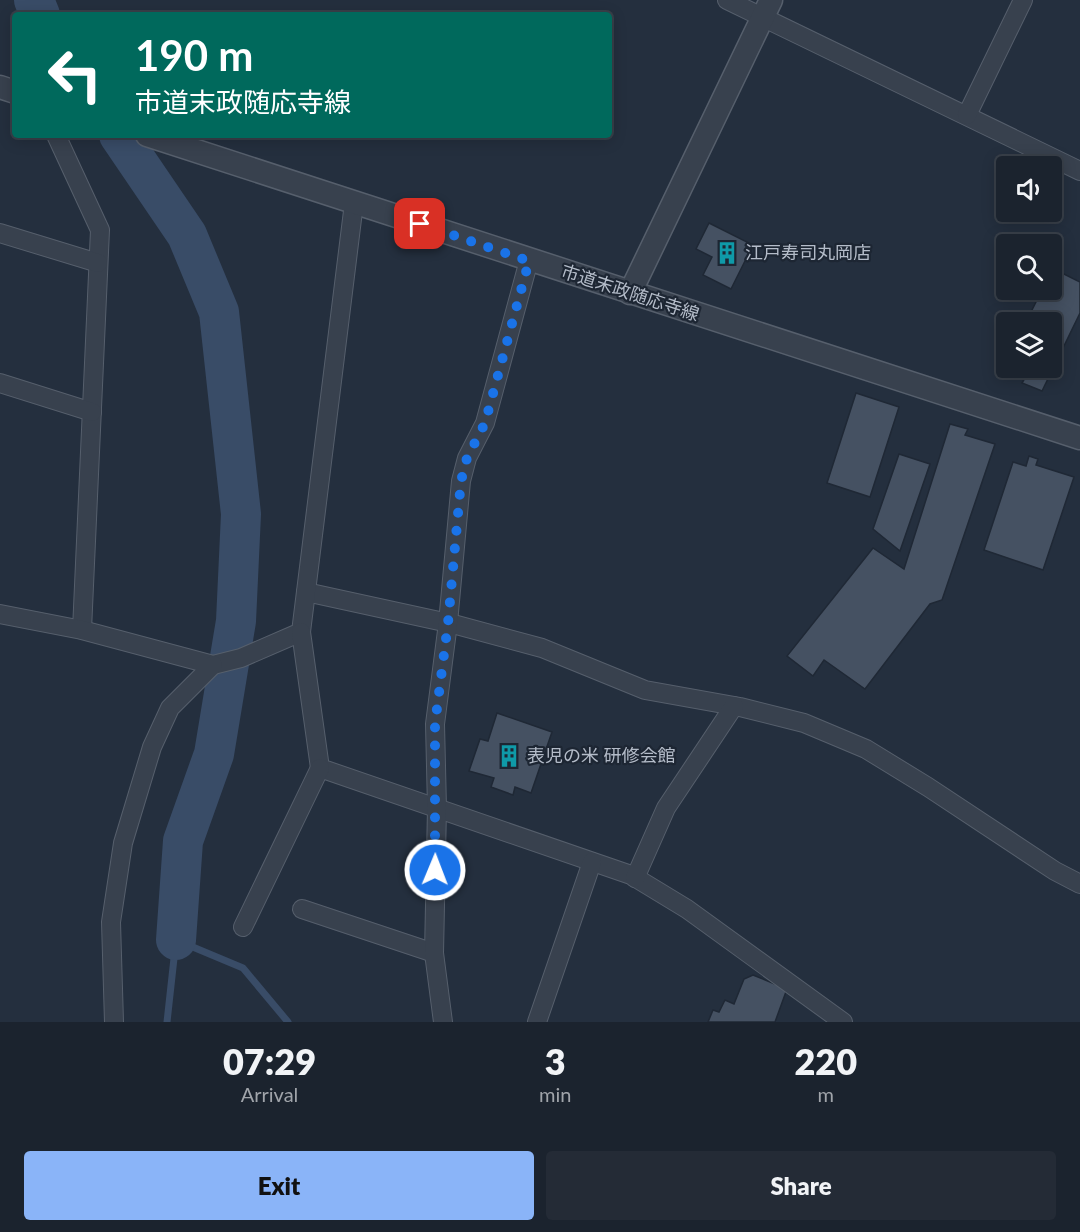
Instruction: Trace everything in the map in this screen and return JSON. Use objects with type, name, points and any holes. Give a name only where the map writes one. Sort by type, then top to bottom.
[{"type":"street","points":[[727,0],[767,9],[967,116],[1080,171]]},
{"type":"street","points":[[967,116],[1023,0]]},
{"type":"street","points":[[630,293],[767,9]]},
{"type":"street","points":[[57,138],[100,230],[81,630]]},
{"type":"street","name":"市道末政随応寺線","points":[[156,138],[529,261],[1080,438]]},
{"type":"street","points":[[243,927],[320,768],[301,632],[354,203]]},
{"type":"street","points":[[0,233],[98,263]]},
{"type":"street","points":[[442,1022],[434,952],[435,724],[448,623],[461,481],[467,458],[485,423],[529,261]]},
{"type":"street","points":[[0,383],[92,412]]},
{"type":"street","points":[[306,592],[448,623],[542,648],[645,690],[734,706],[804,723],[866,749],[1055,871],[1080,884]]},
{"type":"street","points":[[0,614],[81,630],[213,665]]},
{"type":"street","points":[[114,1022],[111,922],[123,843],[152,747],[170,708],[213,665],[241,657],[301,632]]},
{"type":"street","points":[[635,878],[666,808],[734,706]]},
{"type":"street","points":[[320,768],[592,861],[635,878],[687,909],[843,1022]]},
{"type":"street","points":[[537,1022],[592,861]]},
{"type":"street","points":[[302,909],[434,952]]},
{"type":"building","name":"江戸寿司丸岡店","points":[[709,223],[753,245],[731,289],[703,275],[712,257],[696,249]]},
{"type":"building","points":[[1062,273],[1080,282],[1080,313],[1062,350],[1062,312],[1031,312],[1037,300],[1062,300]]},
{"type":"building","points":[[1025,378],[1048,378],[1042,391],[1022,383]]},
{"type":"building","points":[[856,393],[899,407],[870,497],[827,483]]},
{"type":"building","points":[[950,424],[968,429],[965,435],[995,444],[942,600],[930,604],[865,689],[824,660],[813,676],[787,656],[873,548],[904,569]]},
{"type":"building","points":[[899,454],[930,464],[900,551],[873,529]]},
{"type":"building","points":[[1029,456],[1038,459],[1036,465],[1074,477],[1043,570],[984,550],[1013,462],[1026,466]]},
{"type":"building","name":"表児の米 研修会館","points":[[497,713],[552,732],[531,793],[515,787],[513,795],[491,787],[494,778],[469,771],[480,739],[488,741]]},
{"type":"building","points":[[753,975],[787,989],[775,1022],[708,1022],[713,1010],[719,1012],[725,1000],[734,1004],[744,979]]},
{"type":"waterway","points":[[34,0],[39,12]]},
{"type":"waterway","points":[[121,138],[187,235],[219,312],[241,514],[236,621],[214,754],[183,841],[176,940]]},
{"type":"waterway","points":[[167,1022],[176,940],[243,968],[288,1022]]},
{"type":"place","name":"江戸寿司丸岡店","points":[[727,253]]},
{"type":"place","name":"表児の米 研修会館","points":[[509,756]]},
{"type":"route","points":[[420,224],[529,261],[485,423],[467,458],[461,481],[448,623],[435,724],[435,870]]}]
